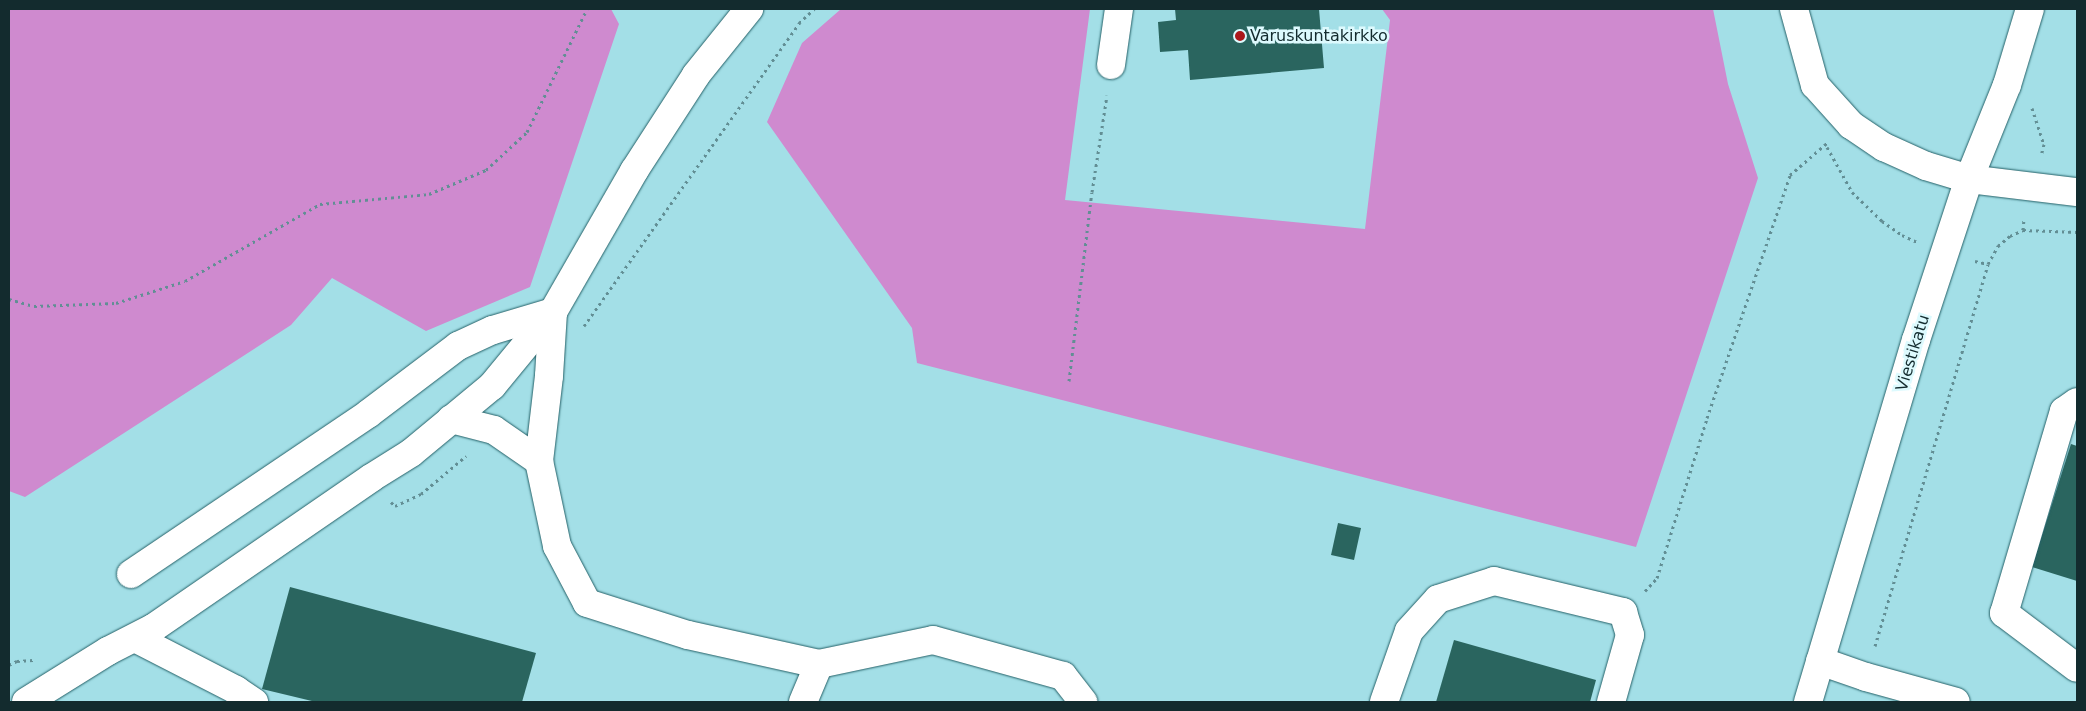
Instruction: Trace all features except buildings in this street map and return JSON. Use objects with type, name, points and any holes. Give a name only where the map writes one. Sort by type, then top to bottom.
[{"type":"street","points":[[26,702],[108,651],[153,628],[371,478],[411,453],[492,386],[553,312],[634,171],[696,75],[749,9]]},
{"type":"street","points":[[1111,65],[1119,9]]},
{"type":"street","points":[[1794,9],[1815,85],[1852,124],[1884,147],[1926,166],[1969,179],[2077,192]]},
{"type":"street","name":"Viestikatu","points":[[1808,702],[1916,340],[1969,179],[2007,85],[2030,9]]},
{"type":"street","points":[[553,312],[549,376],[540,461],[558,546],[587,604],[688,636],[820,664],[933,640],[1063,676],[1083,702]]},
{"type":"street","points":[[131,574],[368,414],[458,346],[493,330],[553,312]]},
{"type":"street","points":[[2077,402],[2064,411],[2004,614],[2077,668]]},
{"type":"street","points":[[451,420],[494,430],[540,461]]},
{"type":"street","points":[[1384,702],[1409,631],[1438,599],[1494,581],[1623,612],[1630,635],[1611,702]]},
{"type":"street","points":[[135,638],[236,690],[254,702]]},
{"type":"street","points":[[1820,661],[1866,678],[1956,702]]},
{"type":"street","points":[[803,702],[820,664]]},
{"type":"path","points":[[9,299],[34,306],[116,303],[185,281],[320,204],[429,194],[486,170],[527,132],[587,9]]},
{"type":"path","points":[[1069,381],[1092,192],[1111,65]]},
{"type":"path","points":[[1623,612],[1658,578],[1707,418],[1790,175],[1852,124]]},
{"type":"path","points":[[1866,678],[1988,264]]},
{"type":"shaded area","points":[[9,9],[611,9],[619,24],[530,287],[426,331],[332,278],[291,325],[25,497],[9,491]]},
{"type":"shaded area","points":[[841,9],[1090,9],[1065,200],[1365,229],[1390,20],[1382,9],[1713,9],[1728,84],[1758,178],[1636,547],[917,363],[912,328],[767,122],[802,43]]},
{"type":"place","name":"Varuskuntakirkko","points":[[1240,36]]}]
